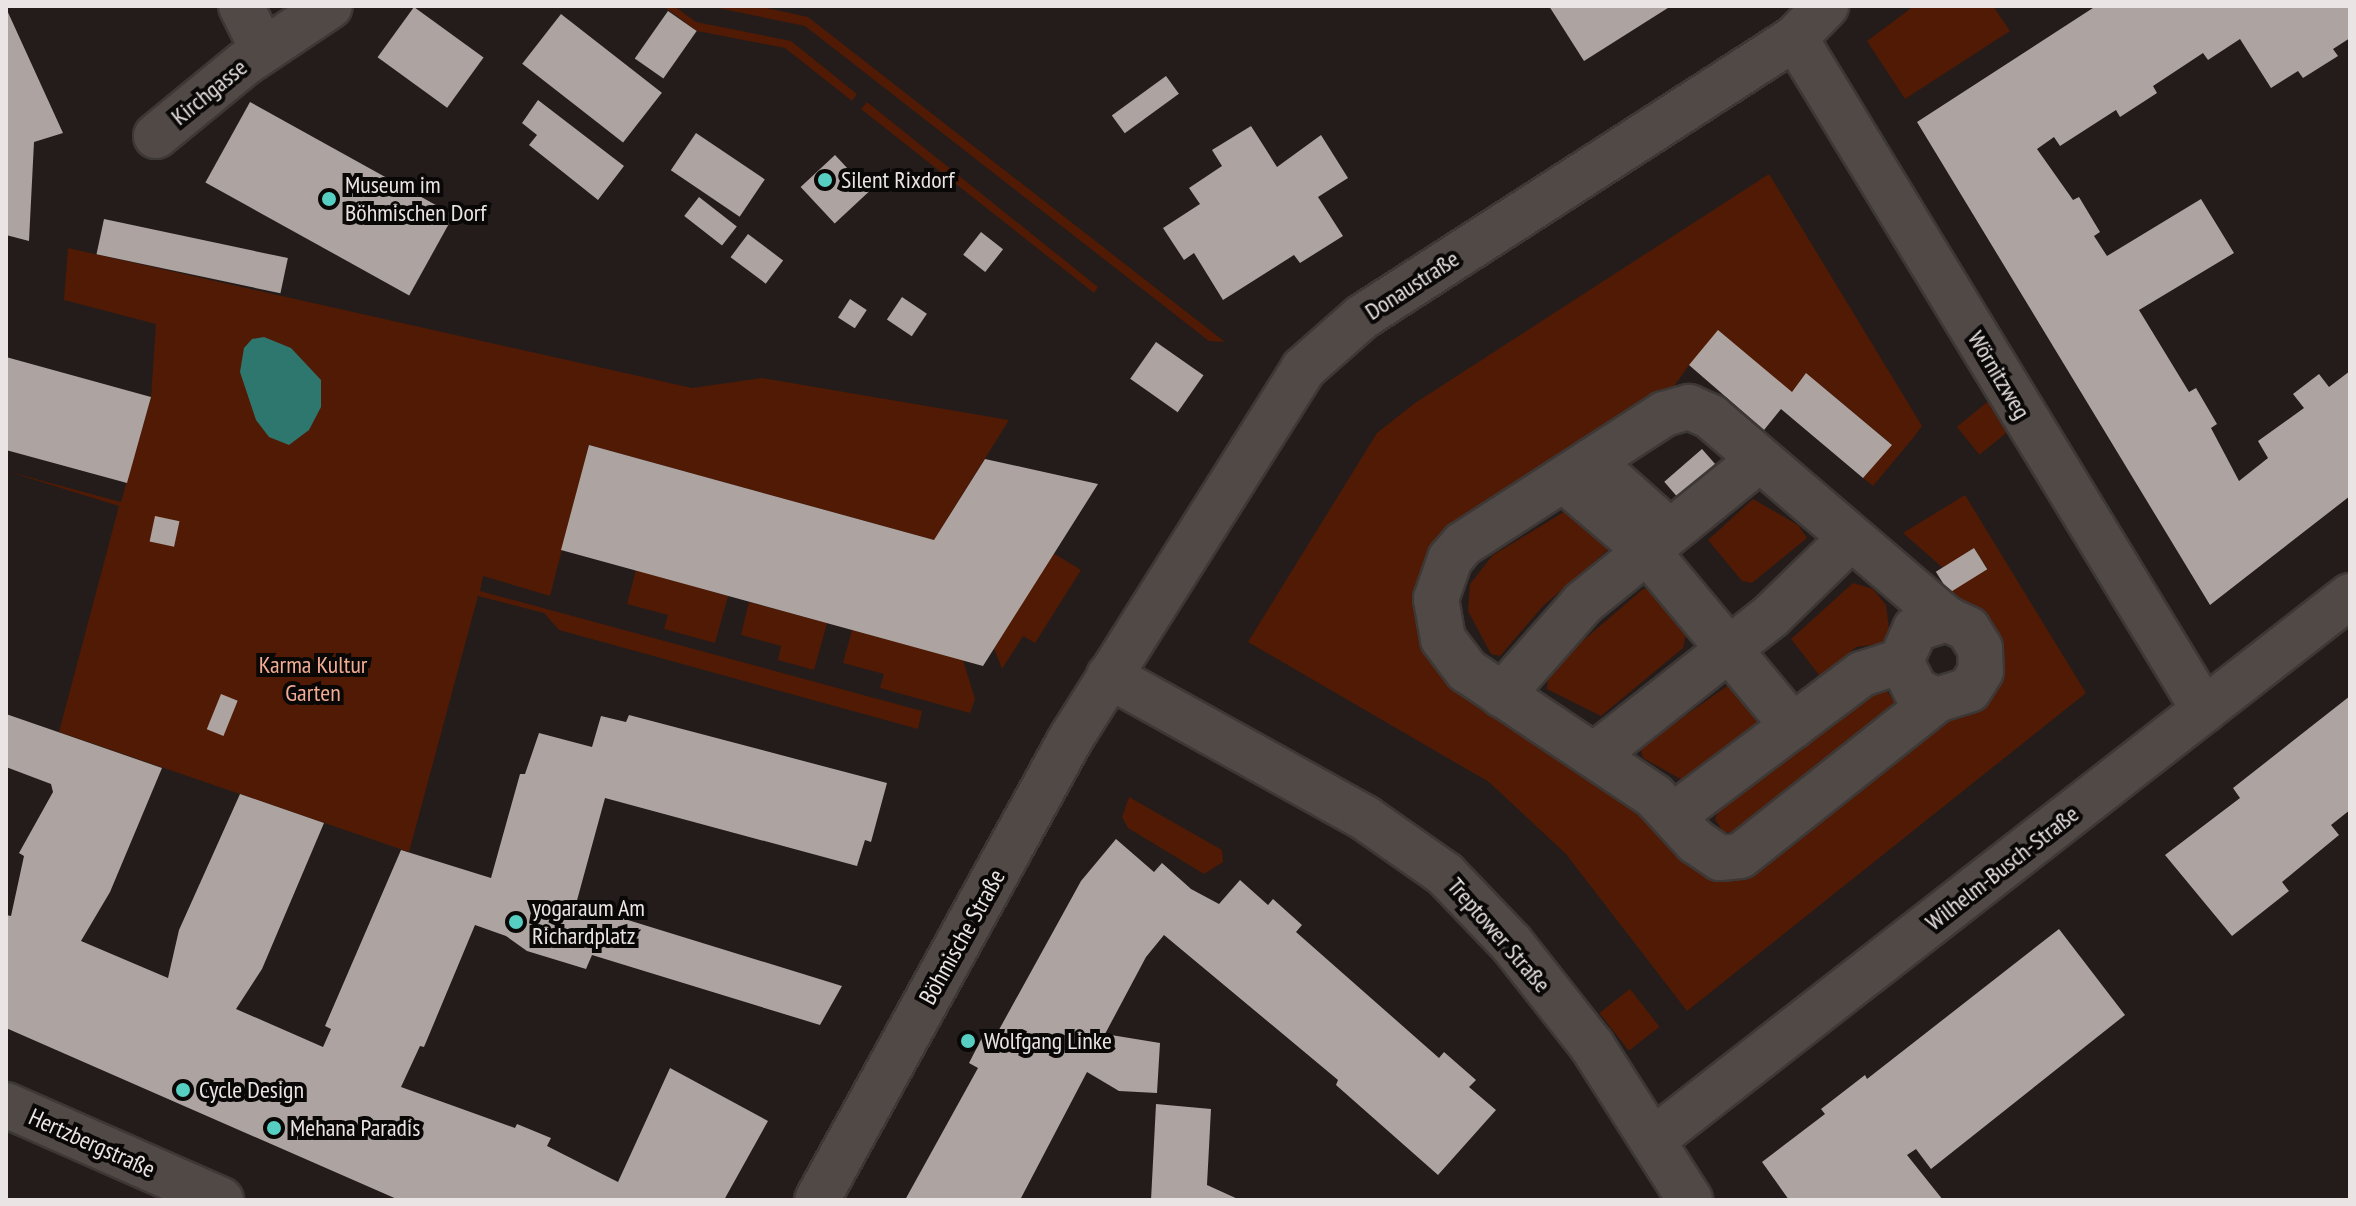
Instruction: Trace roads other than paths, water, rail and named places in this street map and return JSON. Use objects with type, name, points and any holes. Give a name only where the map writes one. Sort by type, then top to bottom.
[{"type":"street","name":"Kirchgasse","points":[[241,6],[263,50]]},
{"type":"street","name":"Kirchgasse","points":[[156,136],[263,50],[330,6]]},
{"type":"street","name":"Donaustraße","points":[[1109,676],[1303,369],[1331,341],[1795,38],[1826,6]]},
{"type":"street","name":"Wörnitzweg","points":[[1795,38],[2204,710]]},
{"type":"street","points":[[1689,407],[1711,417],[1849,540],[1947,619],[1968,629],[1982,659],[1969,690],[1937,700],[1740,856],[1729,859],[1708,853],[1674,815],[1595,755],[1467,671],[1443,639],[1436,599],[1441,577],[1463,544],[1577,470],[1664,414],[1689,407]]},
{"type":"street","points":[[1502,695],[1558,626],[1759,460]]},
{"type":"street","points":[[1577,470],[1659,542],[1742,638],[1804,717]]},
{"type":"street","points":[[1595,755],[1742,638],[1849,540]]},
{"type":"street","name":"Wilhelm-Busch-Straße","points":[[1654,1139],[2350,596]]},
{"type":"street","points":[[1901,661],[1915,629],[1947,619]]},
{"type":"street","points":[[1901,661],[1916,691],[1937,700]]},
{"type":"street","points":[[1674,815],[1869,670],[1901,661]]},
{"type":"street","name":"Treptower Straße","points":[[1109,676],[1365,818],[1445,874],[1511,943],[1592,1046],[1690,1200]]},
{"type":"street","name":"Böhmische Straße","points":[[817,1200],[1109,676]]},
{"type":"street","name":"Hertzbergstraße","points":[[6,1105],[221,1200]]},
{"type":"water","points":[[264,337],[291,348],[321,380],[321,407],[309,430],[289,445],[269,437],[256,420],[240,372],[244,348],[252,339]]},
{"type":"place","name":"Silent Rixdorf","points":[[825,180]]},
{"type":"place","name":"Museum im Böhmischen Dorf","points":[[329,199]]},
{"type":"place","name":"yogaraum Am Richardplatz","points":[[516,922]]},
{"type":"place","name":"Wolfgang Linke","points":[[968,1041]]},
{"type":"place","name":"Cycle Design","points":[[183,1090]]},
{"type":"place","name":"Mehana Paradis","points":[[274,1128]]},
{"type":"park label","name":"Karma Kultur Garten","points":[[313,679]]}]
